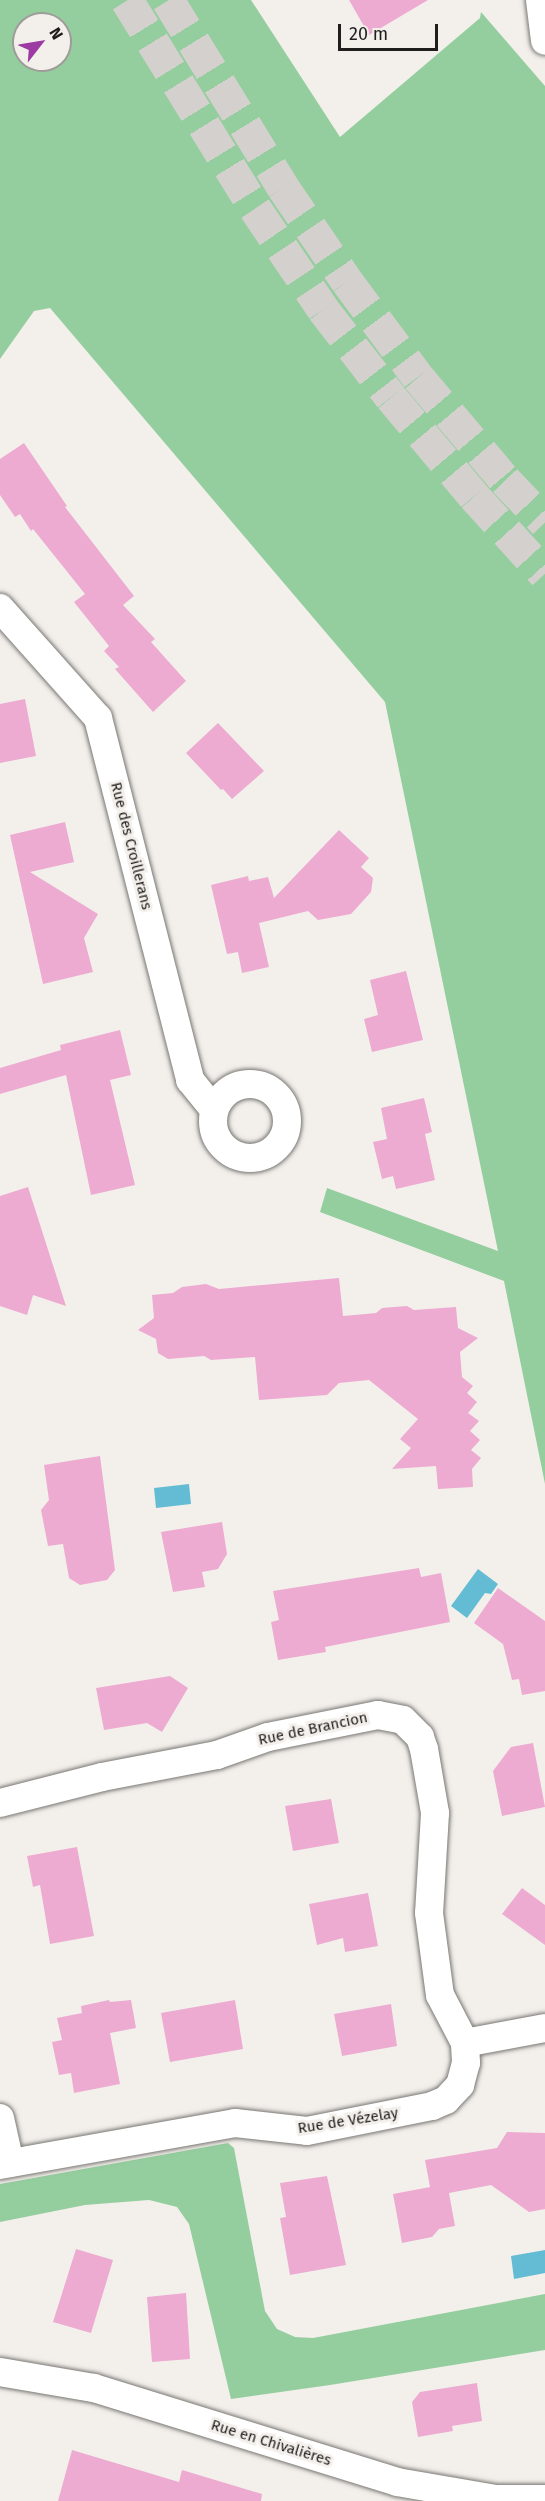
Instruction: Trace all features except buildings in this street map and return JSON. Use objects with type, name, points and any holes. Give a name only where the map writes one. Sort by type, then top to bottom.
[{"type":"street","points":[[540,0],[545,41]]},
{"type":"street","name":"Rue des Croillerans","points":[[0,608],[98,718],[190,1080],[214,1110]]},
{"type":"street","name":"Rue de Brancion","points":[[0,1803],[102,1777],[216,1755],[268,1737],[378,1715],[403,1720],[420,1737],[435,1813],[429,1913],[440,1995],[465,2043]]},
{"type":"street","points":[[465,2043],[545,2028]]},
{"type":"street","name":"Rue de Vézelay","points":[[5,2164],[235,2123],[307,2131],[432,2106],[446,2100],[460,2085],[466,2063],[465,2043]]},
{"type":"street","points":[[0,2118],[5,2164]]},
{"type":"street","name":"Rue en Chivalières","points":[[0,2372],[94,2388],[397,2482],[495,2499],[545,2499]]},
{"type":"green space","points":[[0,0],[251,0],[340,137],[480,18],[481,12],[545,86],[545,1484],[504,1281],[320,1212],[327,1188],[498,1251],[385,702],[50,308],[34,311],[0,359]]},
{"type":"green space","points":[[228,2143],[234,2148],[265,2311],[277,2329],[295,2337],[313,2338],[545,2294],[545,2350],[231,2399],[189,2224],[177,2207],[149,2200],[85,2205],[0,2222],[0,2184]]},
{"type":"water","points":[[189,1484],[191,1504],[156,1508],[154,1488]]},
{"type":"water","points":[[478,1569],[498,1584],[491,1594],[485,1593],[467,1618],[451,1606]]},
{"type":"water","points":[[545,2250],[545,2273],[514,2279],[511,2256]]},
{"type":"tunnel","points":[[127,0],[255,208],[323,309],[391,397],[474,496],[545,574]]},
{"type":"tunnel","points":[[168,0],[283,187],[347,281],[418,377],[505,480],[545,522]]}]
